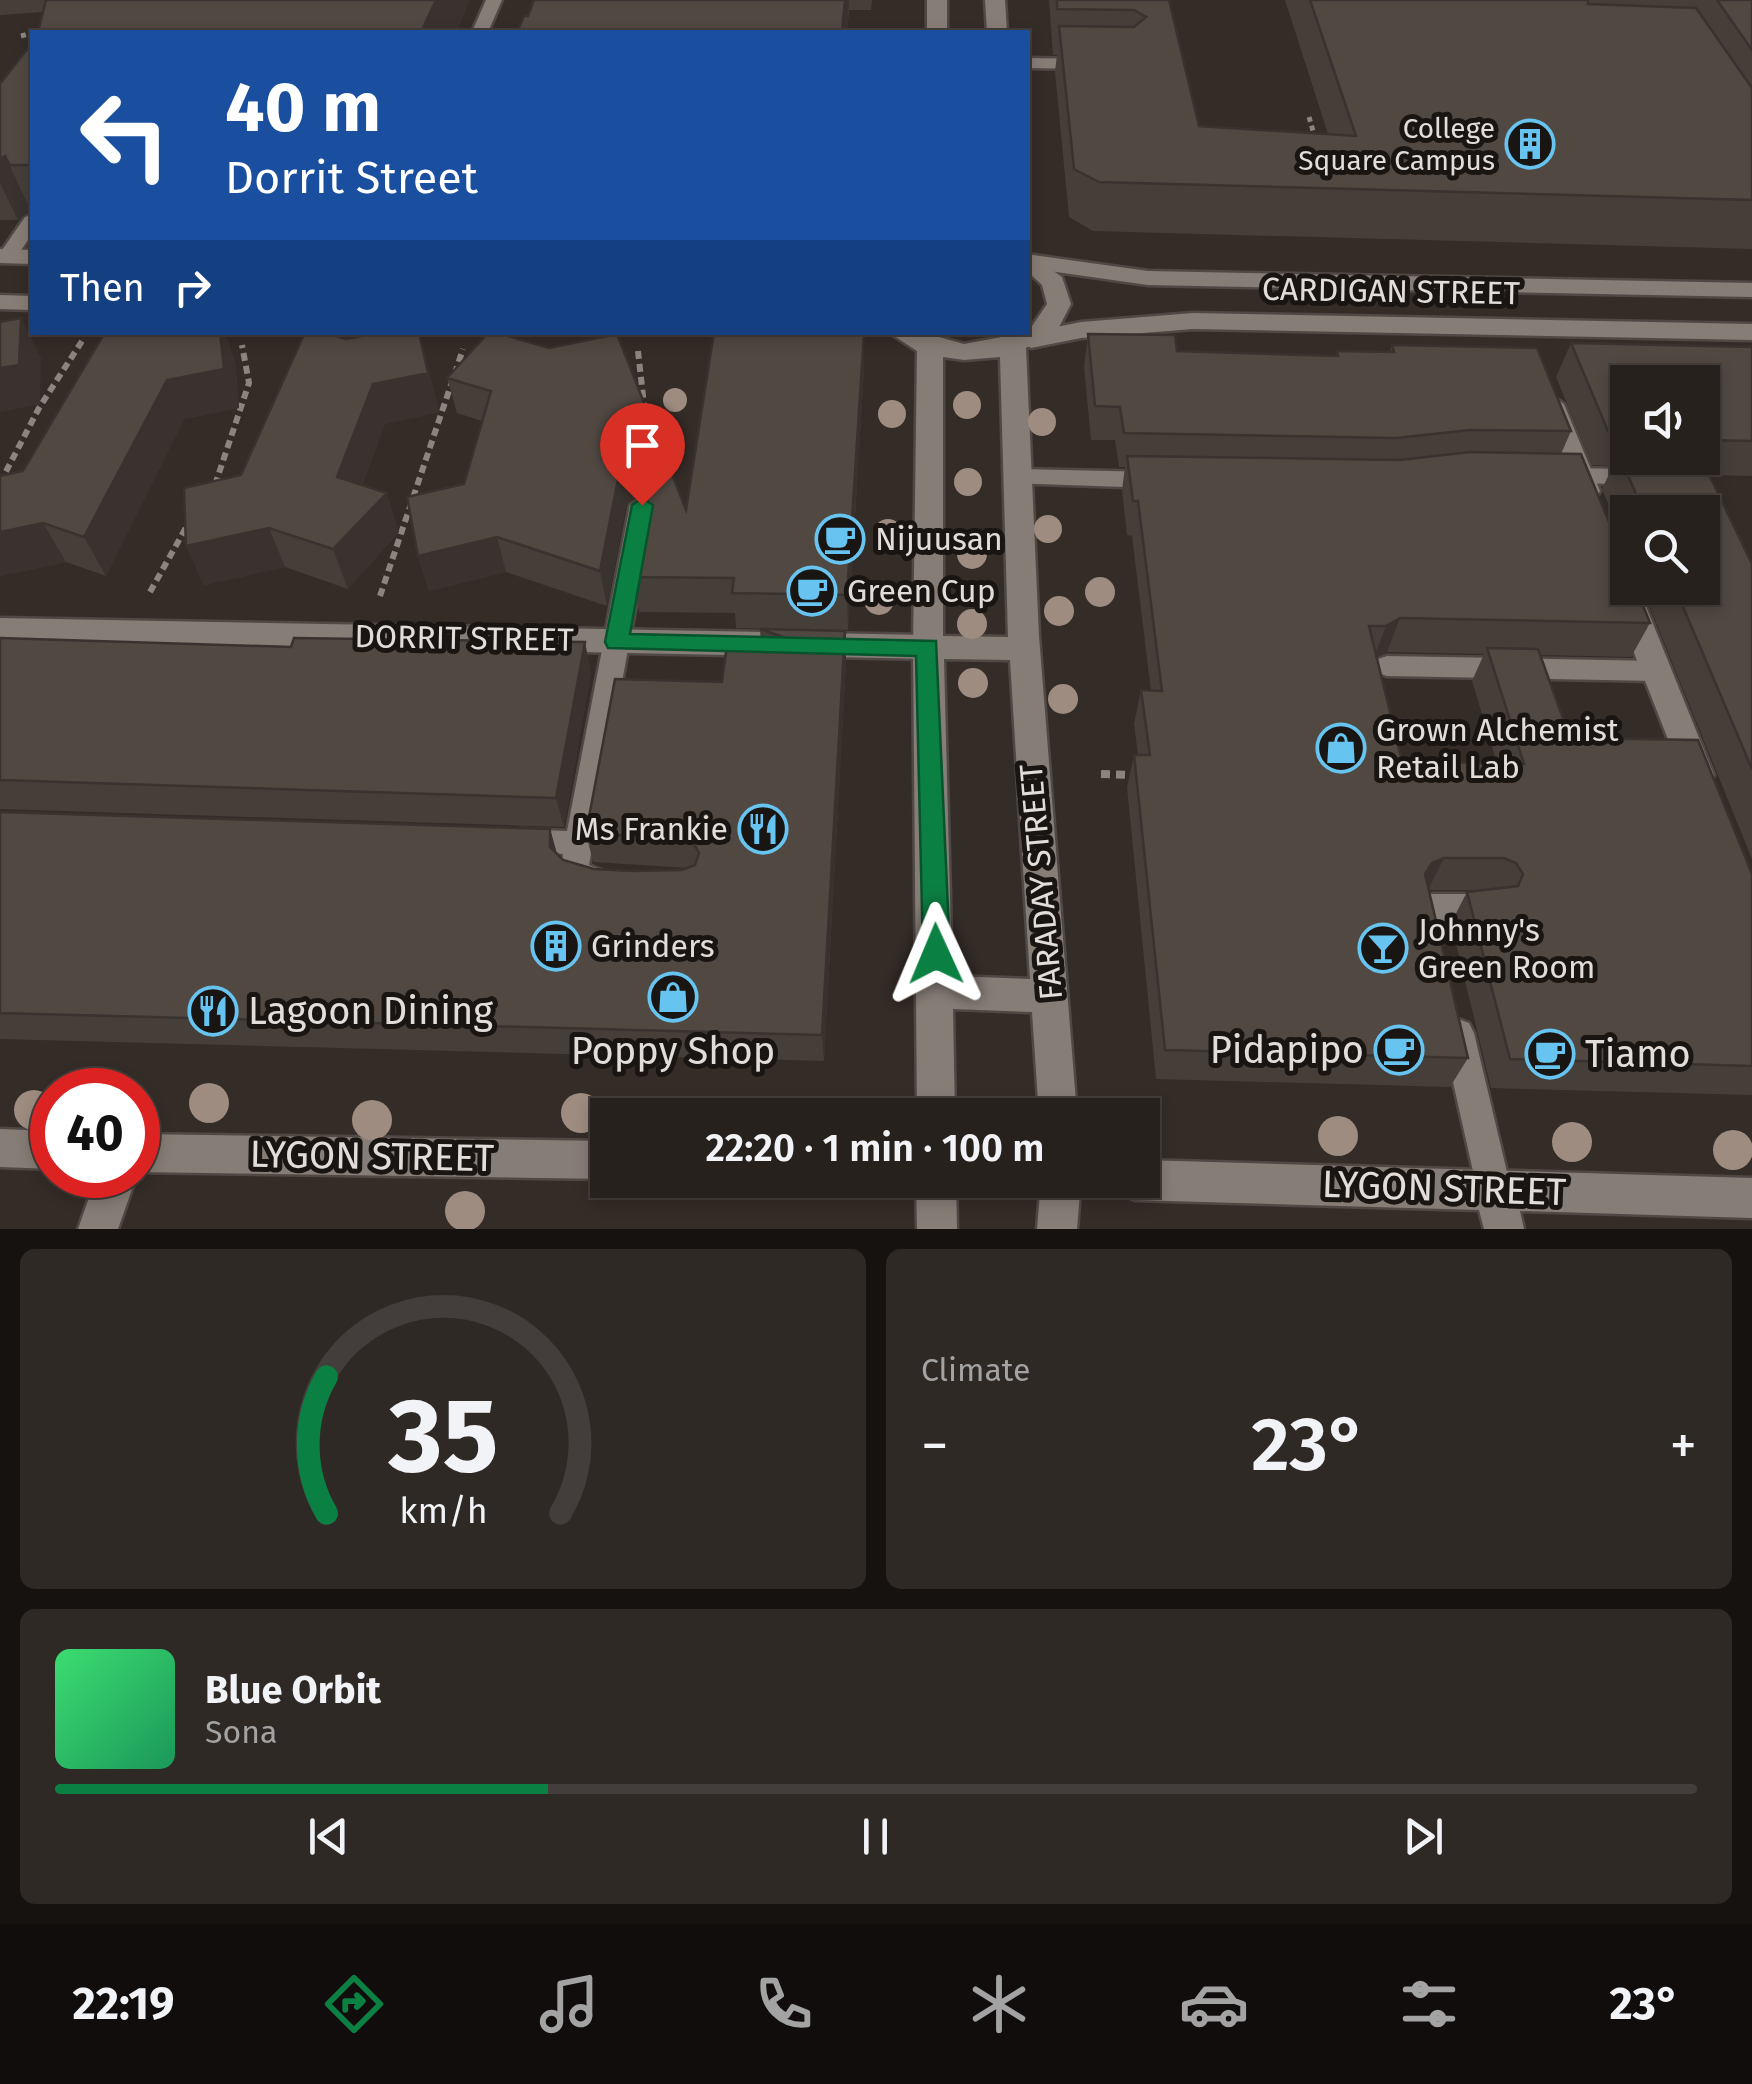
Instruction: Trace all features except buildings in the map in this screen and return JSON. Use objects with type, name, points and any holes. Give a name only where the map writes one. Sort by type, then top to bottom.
[{"type":"street","points":[[937,0],[937,30]]},
{"type":"street","points":[[995,0],[997,30]]},
{"type":"street","points":[[1022,344],[1048,326],[1057,310],[1057,292],[1030,261]]},
{"type":"street","name":"CARDIGAN STREET","points":[[1030,261],[1148,278],[1752,290]]},
{"type":"street","points":[[1503,285],[1594,512]]},
{"type":"street","points":[[0,302],[30,303]]},
{"type":"street","name":"CARDIGAN STREET","points":[[930,348],[986,353],[1173,322],[1752,332]]},
{"type":"street","points":[[906,335],[930,348],[928,647],[938,992],[936,1098]]},
{"type":"street","name":"FARADAY STREET","points":[[1022,344],[1018,478],[1038,872],[1057,1098]]},
{"type":"street","points":[[1631,605],[1708,798]]},
{"type":"street","name":"DORRIT STREET","points":[[0,629],[928,647]]},
{"type":"street","points":[[928,647],[1026,648]]},
{"type":"street","points":[[938,992],[1051,996]]},
{"type":"street","points":[[0,1148],[30,1149]]},
{"type":"street","name":"LYGON STREET","points":[[160,1153],[590,1160]]},
{"type":"street","name":"LYGON STREET","points":[[1160,1181],[1752,1198]]},
{"type":"street","points":[[1494,1189],[1504,1229]]},
{"type":"street","points":[[98,1229],[109,1198]]},
{"type":"street","points":[[936,1198],[936,1229]]},
{"type":"street","points":[[1056,1229],[1059,1198]]},
{"type":"lane","points":[[481,30],[494,0]]},
{"type":"lane","points":[[1030,63],[1110,64]]},
{"type":"lane","points":[[13,257],[30,225]]},
{"type":"lane","points":[[1533,476],[1653,478]]},
{"type":"lane","points":[[1018,478],[1179,480]]},
{"type":"lane","points":[[628,881],[590,880],[574,871],[642,505]]},
{"type":"lane","points":[[1387,666],[1657,672]]},
{"type":"lane","points":[[500,840],[580,843]]},
{"type":"lane","points":[[1440,960],[1428,906],[1487,907]]},
{"type":"lane","points":[[1449,996],[1494,1189]]},
{"type":"path","points":[[21,36],[30,34]]},
{"type":"path","points":[[1308,116],[1319,153]]},
{"type":"path","points":[[0,483],[39,408],[82,342]]},
{"type":"path","points":[[212,490],[222,475],[249,384],[242,344]]},
{"type":"path","points":[[376,607],[462,348]]},
{"type":"path","points":[[638,352],[636,365],[646,396],[644,426]]},
{"type":"path","points":[[145,602],[191,520]]},
{"type":"path","points":[[1100,774],[1148,775]]},
{"type":"place","name":"College Square Campus","points":[[1530,144]]},
{"type":"place","name":"Nijuusan","points":[[840,539]]},
{"type":"place","name":"Green Cup","points":[[812,591]]},
{"type":"place","name":"Grown Alchemist Retail Lab","points":[[1341,748]]},
{"type":"place","name":"Ms Frankie","points":[[763,829]]},
{"type":"place","name":"Grinders","points":[[556,946]]},
{"type":"place","name":"Johnny's Green Room","points":[[1383,948]]},
{"type":"place","name":"Poppy Shop","points":[[673,997]]},
{"type":"place","name":"Lagoon Dining","points":[[213,1011]]},
{"type":"place","name":"Pidapipo","points":[[1399,1050]]},
{"type":"place","name":"Tiamo","points":[[1550,1054]]},
{"type":"route","points":[[642,505],[616,642],[928,647],[936,954]]}]
